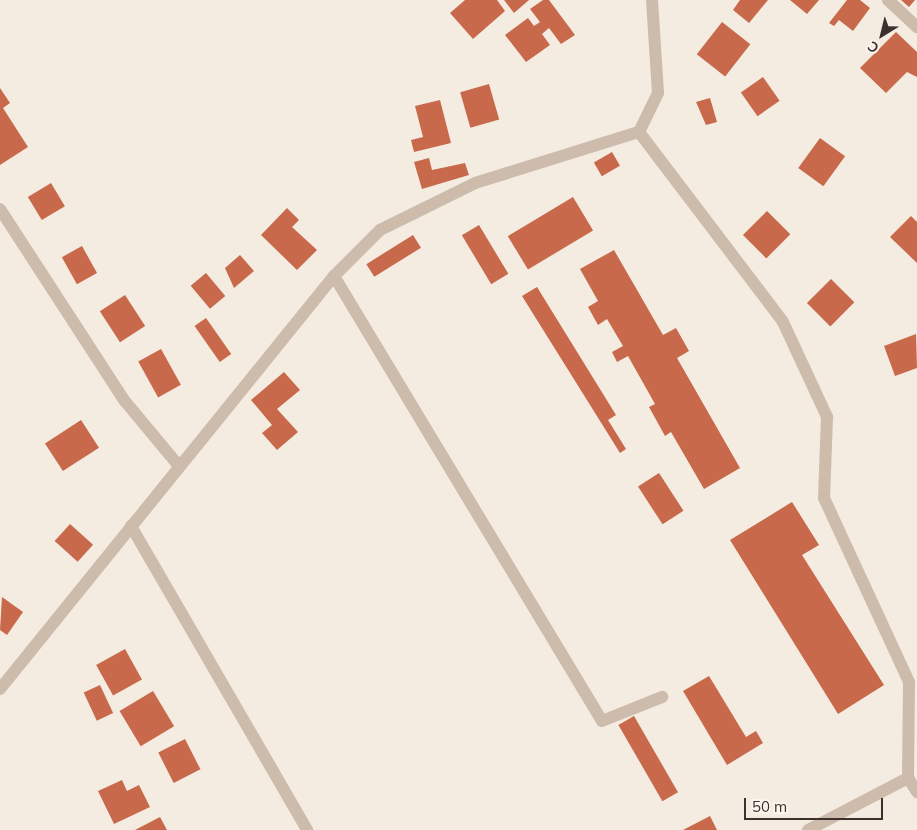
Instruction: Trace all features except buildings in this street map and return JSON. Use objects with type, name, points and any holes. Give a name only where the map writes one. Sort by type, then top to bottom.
[{"type":"street","points":[[0,689],[334,276],[380,230],[475,183],[639,132],[658,93],[652,0]]},
{"type":"street","points":[[888,0],[917,27]]},
{"type":"street","points":[[639,132],[783,322],[827,417],[824,498],[909,682],[908,778],[917,792]]},
{"type":"street","points":[[0,209],[124,400],[179,466]]},
{"type":"street","points":[[334,276],[602,721],[662,697]]},
{"type":"street","points":[[130,526],[307,830]]},
{"type":"street","points":[[808,830],[908,778]]}]
